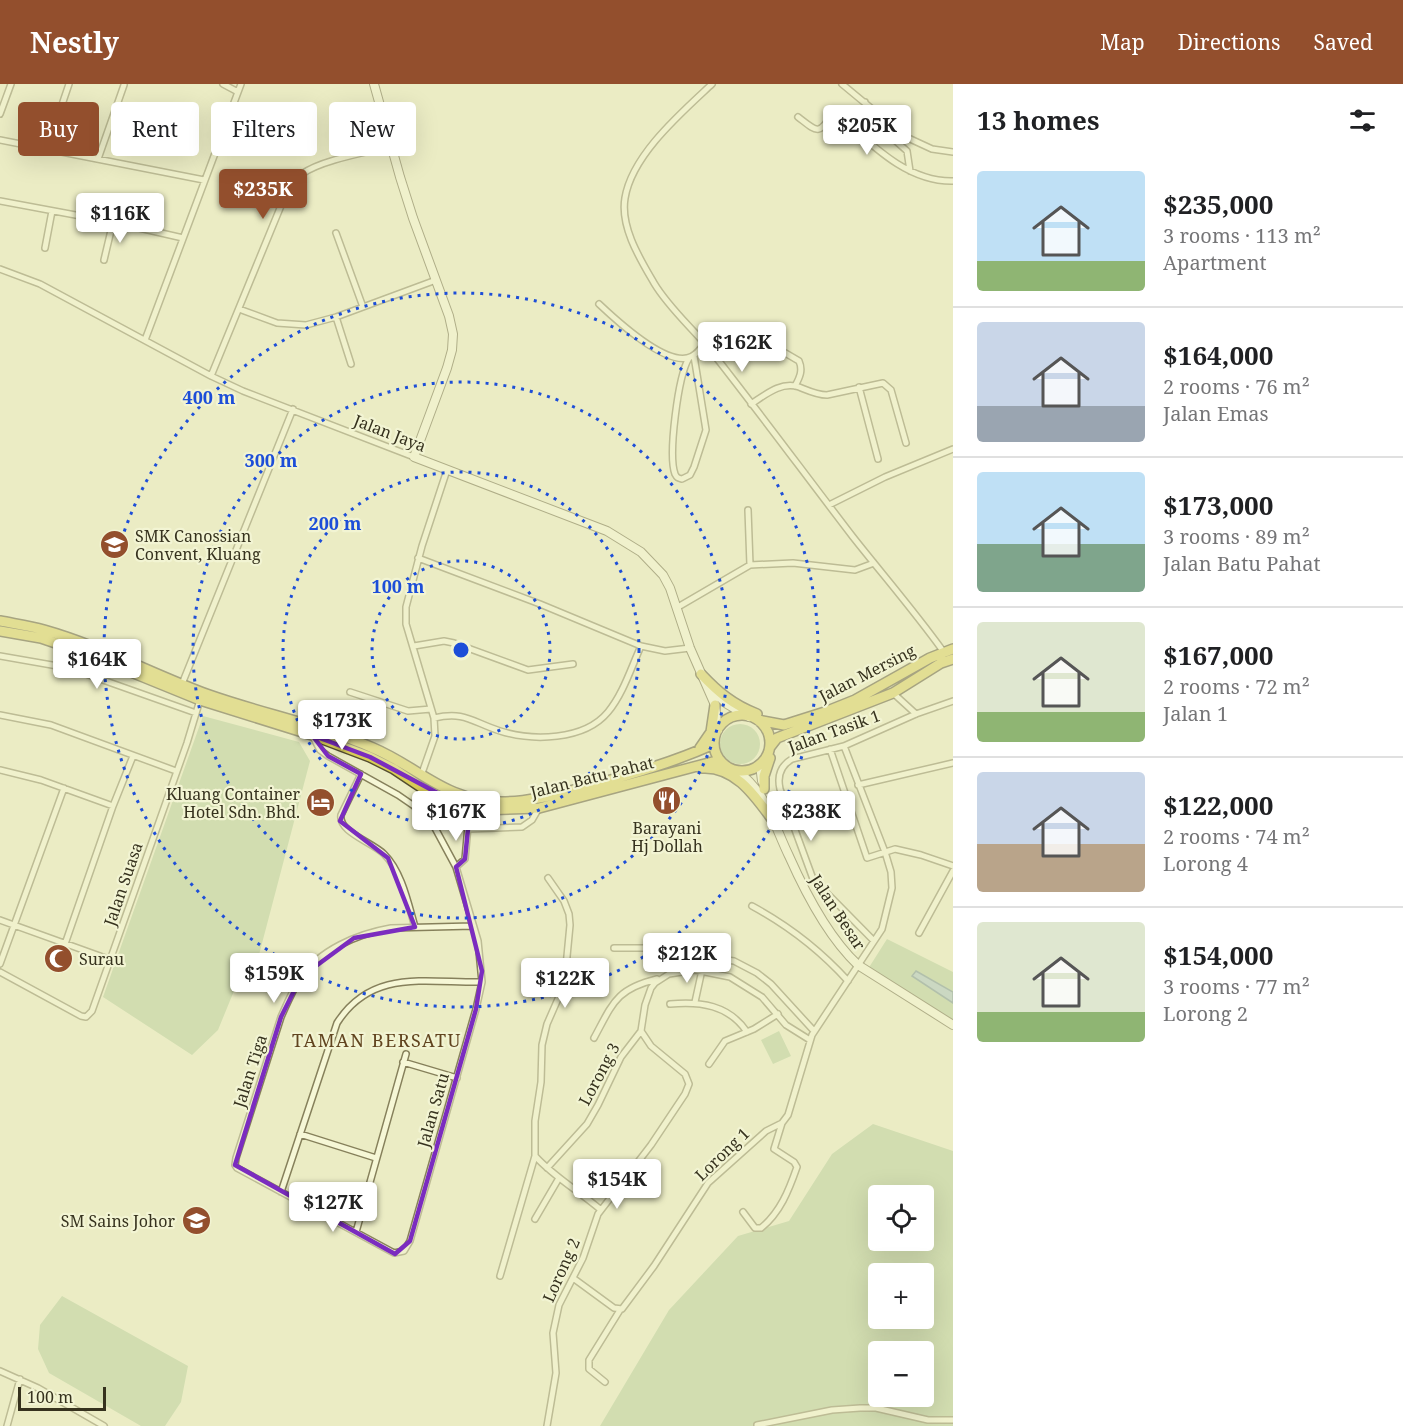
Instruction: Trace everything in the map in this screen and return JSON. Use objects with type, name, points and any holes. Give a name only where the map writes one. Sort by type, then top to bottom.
[{"type":"highway","name":"Jalan Batu Pahat","points":[[0,621],[43,630],[85,644],[182,684],[373,748],[452,793],[472,799],[500,802],[524,801],[550,796],[625,776],[688,756],[714,744]]},
{"type":"highway","name":"Jalan Batu Pahat","points":[[0,631],[41,638],[82,652],[200,700],[312,735],[370,757],[394,769],[423,789],[460,805],[480,810],[539,808],[720,760]]},
{"type":"highway","name":"Jalan Mersing","points":[[753,718],[784,725],[805,719],[855,700],[943,651],[953,649]]},
{"type":"highway","points":[[770,747],[767,732],[753,718],[740,716],[723,723],[718,730],[714,744],[720,760],[731,769],[737,771],[753,769],[765,759],[777,738],[893,693],[941,663],[953,659]]},
{"type":"highway","points":[[704,678],[721,694],[749,711],[783,720],[805,719]]},
{"type":"highway","points":[[688,756],[706,741],[714,724],[716,705]]},
{"type":"highway","points":[[764,789],[766,768],[776,748],[787,734]]},
{"type":"highway","points":[[684,770],[718,769],[734,777],[751,792],[772,819]]},
{"type":"street","points":[[0,114],[11,84]]},
{"type":"street","points":[[63,102],[69,84]]},
{"type":"street","points":[[223,84],[238,92]]},
{"type":"street","points":[[234,102],[241,84]]},
{"type":"street","points":[[374,84],[379,102]]},
{"type":"street","points":[[712,84],[671,123],[636,169],[625,198],[626,223],[645,267],[662,295],[705,343],[943,651]]},
{"type":"street","points":[[842,84],[906,137],[932,149],[953,152]]},
{"type":"street","points":[[98,159],[124,86]]},
{"type":"street","points":[[0,91],[7,93]]},
{"type":"street","points":[[865,102],[871,119],[907,151],[910,171]]},
{"type":"street","points":[[798,117],[820,130],[831,115],[837,114],[878,150],[910,171],[939,181],[953,181]]},
{"type":"street","points":[[0,140],[18,143]]},
{"type":"street","points":[[83,156],[204,180]]},
{"type":"street","points":[[144,340],[213,156]]},
{"type":"street","points":[[211,376],[285,196],[295,180],[316,166],[354,156]]},
{"type":"street","points":[[395,156],[413,218],[449,316],[453,333],[452,350],[447,368],[414,457]]},
{"type":"street","points":[[0,201],[113,222],[183,238]]},
{"type":"street","points":[[45,248],[52,211]]},
{"type":"street","points":[[105,260],[113,222]]},
{"type":"street","points":[[336,233],[363,307]]},
{"type":"street","name":"Jalan Jaya","points":[[0,270],[40,284],[243,391],[586,523],[641,552],[663,575],[678,607],[690,648],[716,705],[718,730]]},
{"type":"street","points":[[239,309],[278,323],[297,325],[317,323],[436,280]]},
{"type":"street","points":[[599,304],[617,321],[662,352],[676,358],[691,357]]},
{"type":"street","points":[[336,317],[351,364]]},
{"type":"street","points":[[763,340],[799,361],[802,367],[795,386]]},
{"type":"street","points":[[691,357],[706,434],[690,475],[682,479],[675,474],[674,452],[678,394],[683,370],[691,357],[705,343]]},
{"type":"street","points":[[751,404],[776,388],[795,386],[818,395],[827,395],[878,382],[888,385],[891,390],[906,443]]},
{"type":"street","points":[[859,387],[878,459]]},
{"type":"street","points":[[182,684],[293,409]]},
{"type":"street","points":[[829,505],[885,477],[953,448]]},
{"type":"street","points":[[421,776],[435,736],[434,718],[406,624],[406,607],[418,558],[447,470]]},
{"type":"street","points":[[748,510],[750,565]]},
{"type":"street","points":[[418,558],[540,604],[641,646],[665,651],[690,648]]},
{"type":"street","points":[[678,607],[750,565],[793,563],[855,570],[874,563]]},
{"type":"street","points":[[414,646],[444,641],[454,643],[528,670],[573,664]]},
{"type":"street","points":[[434,718],[456,714],[496,730],[525,736],[553,736],[578,731],[595,724],[607,713],[616,700],[641,646]]},
{"type":"street","points":[[0,656],[69,668],[196,713]]},
{"type":"street","name":"Jalan Jaya","points":[[704,678],[727,704],[753,718]]},
{"type":"street","points":[[350,692],[408,711],[431,709]]},
{"type":"street","points":[[893,693],[916,714]]},
{"type":"street","name":"Jalan Suasa","points":[[0,972],[86,1017],[94,1005],[111,960],[200,700]]},
{"type":"street","name":"Jalan Tasik 1","points":[[874,941],[813,879],[780,789],[779,775],[785,763],[792,759],[844,746],[916,714],[953,701]]},
{"type":"street","points":[[0,715],[51,724],[176,771]]},
{"type":"street","name":"Jalan Satu","points":[[281,1192],[395,1254],[406,1249],[457,1078],[482,982],[480,954],[456,867],[435,828],[426,817],[398,795],[320,750],[312,735]]},
{"type":"street","points":[[743,1212],[756,1228],[761,1228],[771,1220],[789,1191],[797,1167],[794,1162],[774,1149],[782,1122],[790,1110],[810,1040],[885,921],[892,888],[891,872],[844,746]]},
{"type":"street","points":[[830,749],[867,858],[895,849],[909,851],[953,868],[919,933]]},
{"type":"street","points":[[64,944],[112,806],[133,756]]},
{"type":"street","points":[[858,784],[953,763]]},
{"type":"street","name":"Jalan Besar","points":[[760,765],[766,803],[790,860],[815,907],[847,954],[858,965],[953,1025]]},
{"type":"street","points":[[0,771],[33,777],[112,806]]},
{"type":"street","name":"Jalan Besar","points":[[737,771],[750,780],[766,803]]},
{"type":"street","points":[[362,774],[340,821],[343,827],[372,844],[388,858],[399,878],[415,927]]},
{"type":"street","points":[[0,964],[63,788]]},
{"type":"street","points":[[456,867],[465,859],[468,828],[460,805]]},
{"type":"street","points":[[468,828],[522,827],[532,820],[539,808]]},
{"type":"street","points":[[468,828],[480,810]]},
{"type":"street","points":[[500,1276],[535,1156],[535,1121],[541,1082],[542,1045],[547,1024],[564,985],[570,925],[564,901],[548,878]]},
{"type":"street","points":[[752,906],[795,932],[825,956],[848,981]]},
{"type":"street","points":[[0,920],[111,960]]},
{"type":"street","name":"Jalan Tiga","points":[[281,1192],[240,1170],[235,1162],[281,1017],[301,977],[321,957],[354,938],[391,928],[473,926]]},
{"type":"street","points":[[614,948],[644,948],[734,962],[757,973],[771,984],[814,1031]]},
{"type":"street","points":[[264,965],[301,977]]},
{"type":"street","points":[[594,1038],[613,1002],[636,984],[686,970],[702,970],[730,977],[741,983],[762,997],[793,1031],[810,1040]]},
{"type":"street","points":[[695,1002],[702,970]]},
{"type":"street","name":"Lorong 3","points":[[547,1168],[587,1124],[621,1057],[641,1031],[646,998],[661,978]]},
{"type":"street","points":[[281,1192],[337,1023],[354,1002],[368,991],[400,981],[482,982]]},
{"type":"street","points":[[670,1004],[695,1002],[730,1014],[747,1032]]},
{"type":"street","points":[[709,1064],[722,1043],[778,1014]]},
{"type":"street","name":"Lorong 2","points":[[547,1426],[556,1373],[553,1333],[556,1314],[583,1258],[595,1219],[651,1145],[685,1094],[689,1084],[685,1074],[651,1046],[641,1031]]},
{"type":"street","points":[[356,1232],[405,1054]]},
{"type":"street","points":[[403,1062],[457,1078]]},
{"type":"street","name":"Lorong 1","points":[[605,1382],[589,1369],[589,1360],[620,1310],[628,1303],[654,1266],[708,1183],[766,1131],[782,1122]]},
{"type":"street","points":[[300,1134],[376,1158]]},
{"type":"street","points":[[535,1156],[559,1178],[583,1194],[601,1210]]},
{"type":"street","points":[[535,1219],[559,1178]]},
{"type":"street","points":[[573,1278],[620,1310]]},
{"type":"street","points":[[0,1371],[20,1379],[103,1426]]},
{"type":"street","points":[[7,1426],[20,1379]]},
{"type":"street","points":[[757,1425],[832,1410],[860,1408],[876,1408],[928,1420],[953,1420]]},
{"type":"highlighted area","points":[[312,735],[370,757],[460,805],[468,829],[465,859],[456,867],[482,971],[476,1009],[410,1241],[395,1254],[235,1165],[281,1017],[301,977],[354,938],[415,927],[388,858],[340,821],[361,774],[328,756]]},
{"type":"green space","points":[[203,716],[299,742],[310,761],[255,970],[243,969],[218,1030],[192,1055],[103,997]]},
{"type":"green space","points":[[740,724],[748,725],[754,730],[759,736],[759,752],[754,758],[748,763],[740,764],[732,763],[726,758],[721,752],[720,744],[721,736],[726,730],[732,725]]},
{"type":"green space","points":[[887,939],[953,972],[953,1021],[868,969]]},
{"type":"green space","points":[[779,1031],[791,1056],[773,1064],[761,1040]]},
{"type":"green space","points":[[873,1124],[953,1151],[953,1426],[600,1426],[669,1310],[738,1236],[789,1221],[832,1154]]},
{"type":"green space","points":[[62,1296],[188,1366],[181,1402],[165,1426],[141,1426],[49,1373],[38,1349],[40,1325]]},
{"type":"water","points":[[916,971],[953,992],[953,1003],[912,976]]},
{"type":"place","name":"SMK Canossian Convent, Kluang","points":[[114,545]]},
{"type":"place","name":"Barayani Hj Dollah","points":[[667,800]]},
{"type":"place","name":"Kluang Container Hotel Sdn. Bhd.","points":[[321,803]]},
{"type":"place","name":"Surau","points":[[58,959]]},
{"type":"place","name":"SM Sains Johor","points":[[196,1221]]},
{"type":"district","name":"TAMAN BERSATU","points":[[377,1041]]}]
